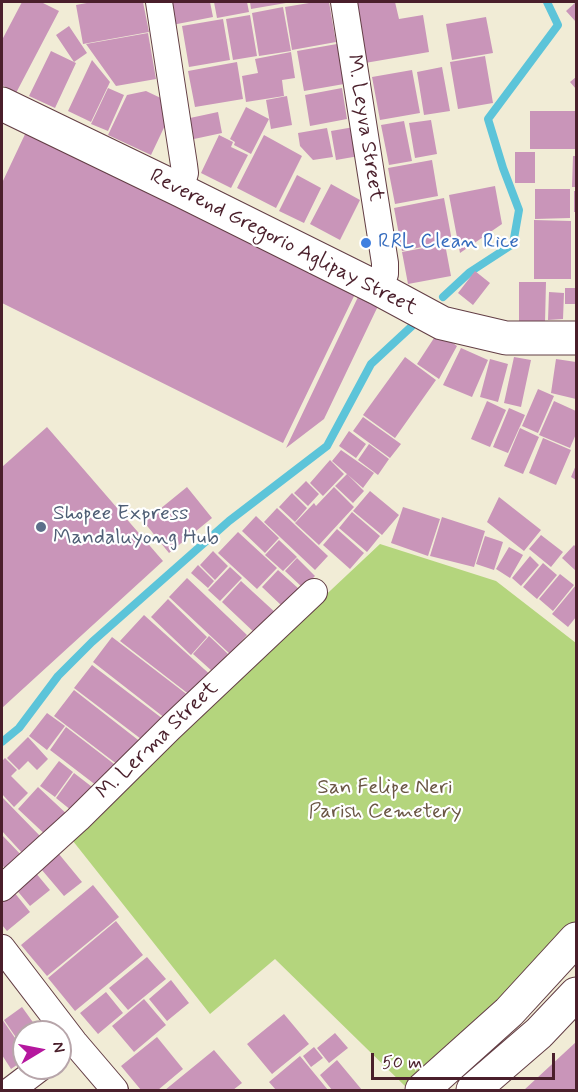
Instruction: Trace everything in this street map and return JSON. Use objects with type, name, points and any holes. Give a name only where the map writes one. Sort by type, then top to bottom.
[{"type":"street","points":[[159,2],[184,165],[180,190]]},
{"type":"street","name":"M. Leyva Street","points":[[344,2],[385,263],[385,274],[380,289]]},
{"type":"street","name":"Reverend Gregorio Aglipay Street","points":[[2,104],[380,289],[442,323],[507,338],[576,338]]},
{"type":"street","name":"M. Lerma Street","points":[[2,888],[78,819],[170,728],[314,592]]},
{"type":"street","points":[[422,1090],[509,1012],[576,939]]},
{"type":"street","points":[[2,948],[49,1020]]},
{"type":"street","points":[[473,1090],[539,1033],[576,994]]},
{"type":"street","points":[[72,1051],[115,1090]]},
{"type":"street","points":[[11,1090],[24,1080]]},
{"type":"green space","name":"San Felipe Neri Parish Cemetery","points":[[380,544],[496,581],[576,643],[576,921],[567,934],[491,1012],[406,1087],[275,959],[210,1014],[69,836]]},
{"type":"building","points":[[22,2],[41,2],[59,11],[16,93],[2,85],[2,40]]},
{"type":"building","points":[[92,2],[143,2],[149,32],[83,44],[76,5]]},
{"type":"building","points":[[168,2],[210,2],[213,17],[172,25]]},
{"type":"building","points":[[214,2],[247,2],[249,12],[217,18]]},
{"type":"building","points":[[250,2],[286,2],[286,3],[251,9]]},
{"type":"building","points":[[329,2],[336,42],[292,50],[285,7]]},
{"type":"building","points":[[357,2],[395,2],[399,19],[423,15],[429,52],[365,63]]},
{"type":"building","points":[[576,2],[576,22],[566,11]]},
{"type":"building","points":[[283,7],[291,51],[259,56],[252,13]]},
{"type":"building","points":[[250,15],[257,56],[233,60],[226,19]]},
{"type":"building","points":[[486,17],[493,53],[452,60],[446,24]]},
{"type":"building","points":[[223,19],[230,60],[189,67],[182,26]]},
{"type":"building","points":[[69,26],[87,53],[74,62],[56,35]]},
{"type":"building","points":[[148,33],[156,79],[116,86],[86,44]]},
{"type":"building","points":[[337,44],[344,84],[304,91],[297,51]]},
{"type":"building","points":[[51,51],[76,63],[55,108],[29,96]]},
{"type":"building","points":[[291,52],[295,78],[282,80],[284,96],[246,102],[242,76],[258,73],[255,59]]},
{"type":"building","points":[[485,56],[493,103],[458,109],[450,62]]},
{"type":"building","points":[[92,60],[110,82],[91,122],[68,111]]},
{"type":"building","points":[[237,62],[243,99],[195,107],[188,71]]},
{"type":"building","points":[[442,67],[450,111],[424,115],[417,72]]},
{"type":"building","points":[[412,70],[420,113],[380,120],[372,77]]},
{"type":"building","points":[[576,77],[576,89],[570,82]]},
{"type":"building","points":[[108,88],[124,95],[108,131],[91,124]]},
{"type":"building","points":[[342,88],[347,119],[310,126],[305,95]]},
{"type":"building","points":[[146,91],[167,101],[169,117],[151,155],[108,135],[127,95]]},
{"type":"building","points":[[287,96],[292,125],[271,129],[266,100]]},
{"type":"building","points":[[246,107],[269,119],[251,154],[234,145],[235,142],[230,139]]},
{"type":"building","points":[[530,111],[576,111],[576,149],[530,149]]},
{"type":"building","points":[[218,112],[222,133],[194,139],[190,118]]},
{"type":"building","points":[[431,120],[437,154],[415,158],[409,123]]},
{"type":"building","points":[[404,121],[412,161],[389,165],[381,125]]},
{"type":"building","points":[[354,127],[359,156],[336,160],[331,131]]},
{"type":"building","points":[[327,128],[333,157],[313,160],[300,146],[298,133]]},
{"type":"building","points":[[27,130],[356,292],[283,443],[2,303],[2,183]]},
{"type":"building","points":[[219,135],[233,142],[231,147],[248,155],[231,188],[201,173]]},
{"type":"building","points":[[264,135],[302,156],[276,208],[237,188]]},
{"type":"building","points":[[515,152],[535,152],[535,183],[515,183]]},
{"type":"building","points":[[573,156],[576,156],[576,187],[572,187]]},
{"type":"building","points":[[432,160],[438,196],[395,204],[388,168]]},
{"type":"building","points":[[297,175],[321,188],[304,223],[279,211]]},
{"type":"building","points":[[331,184],[360,200],[340,240],[310,224]]},
{"type":"building","points":[[495,186],[502,224],[460,253],[449,195]]},
{"type":"building","points":[[535,189],[570,189],[570,218],[535,219]]},
{"type":"building","points":[[574,191],[576,191],[576,212],[574,212]]},
{"type":"building","points":[[444,198],[452,241],[402,251],[394,208]]},
{"type":"building","points":[[534,220],[571,221],[571,279],[534,279]]},
{"type":"building","points":[[445,244],[451,276],[408,284],[402,252]]},
{"type":"building","points":[[475,271],[490,283],[473,305],[458,293]]},
{"type":"building","points":[[519,282],[546,282],[545,323],[519,323]]},
{"type":"building","points":[[565,288],[576,288],[576,304],[565,304]]},
{"type":"building","points":[[549,292],[564,293],[563,319],[548,320]]},
{"type":"building","points":[[358,297],[378,306],[324,419],[286,448]]},
{"type":"building","points":[[438,332],[457,346],[439,379],[417,364]]},
{"type":"building","points":[[461,348],[488,360],[472,397],[443,385]]},
{"type":"building","points":[[405,357],[436,380],[395,438],[363,415]]},
{"type":"building","points":[[514,357],[531,360],[521,407],[504,403]]},
{"type":"building","points":[[490,359],[508,364],[498,402],[480,397]]},
{"type":"building","points":[[556,359],[576,362],[576,399],[551,393]]},
{"type":"building","points":[[538,389],[554,396],[538,433],[522,426]]},
{"type":"building","points":[[487,401],[506,410],[490,447],[471,439]]},
{"type":"building","points":[[554,401],[576,411],[576,434],[570,448],[539,435]]},
{"type":"building","points":[[509,408],[525,415],[508,453],[493,447]]},
{"type":"building","points":[[363,417],[401,444],[390,458],[353,431]]},
{"type":"building","points":[[47,427],[163,561],[2,708],[2,467]]},
{"type":"building","points":[[520,428],[539,437],[523,474],[504,466]]},
{"type":"building","points":[[349,431],[366,444],[356,458],[339,446]]},
{"type":"building","points":[[543,438],[571,450],[556,485],[529,473]]},
{"type":"building","points":[[369,444],[389,459],[378,475],[358,460]]},
{"type":"building","points":[[341,450],[374,473],[363,488],[332,461]]},
{"type":"building","points":[[330,460],[344,474],[323,496],[310,483]]},
{"type":"building","points":[[576,465],[576,480],[571,477]]},
{"type":"building","points":[[347,474],[364,491],[353,503],[335,486]]},
{"type":"building","points":[[306,481],[319,494],[308,506],[294,493]]},
{"type":"building","points":[[187,487],[212,518],[169,553],[144,522]]},
{"type":"building","points":[[334,487],[354,507],[319,545],[295,523],[314,503],[316,506]]},
{"type":"building","points":[[370,491],[399,515],[382,535],[353,511]]},
{"type":"building","points":[[292,493],[307,508],[295,522],[279,507]]},
{"type":"building","points":[[499,497],[541,530],[524,551],[487,522]]},
{"type":"building","points":[[403,507],[440,519],[428,556],[391,543]]},
{"type":"building","points":[[277,508],[328,556],[315,570],[264,522]]},
{"type":"building","points":[[352,512],[380,536],[367,552],[339,528]]},
{"type":"building","points":[[256,516],[279,538],[265,553],[242,531]]},
{"type":"building","points":[[442,517],[485,531],[474,567],[430,556]]},
{"type":"building","points":[[337,529],[364,553],[350,569],[323,545]]},
{"type":"building","points":[[238,532],[277,568],[257,589],[218,553]]},
{"type":"building","points":[[541,535],[563,552],[551,567],[529,549]]},
{"type":"building","points":[[485,536],[503,542],[494,570],[476,564]]},
{"type":"building","points":[[279,540],[297,557],[283,571],[265,555]]},
{"type":"building","points":[[574,545],[576,547],[576,571],[562,558]]},
{"type":"building","points":[[509,547],[523,555],[510,578],[496,569]]},
{"type":"building","points":[[213,551],[228,566],[215,580],[200,565]]},
{"type":"building","points":[[530,556],[539,565],[521,586],[512,578]]},
{"type":"building","points":[[297,558],[315,576],[303,588],[285,571]]},
{"type":"building","points":[[543,563],[557,575],[537,599],[523,587]]},
{"type":"building","points":[[198,565],[214,581],[208,588],[191,573]]},
{"type":"building","points":[[230,567],[242,578],[220,601],[208,590]]},
{"type":"building","points":[[278,570],[299,589],[282,606],[262,587]]},
{"type":"building","points":[[560,574],[574,585],[553,611],[539,599]]},
{"type":"building","points":[[187,578],[247,635],[230,654],[169,597]]},
{"type":"building","points":[[241,581],[277,614],[257,635],[222,602]]},
{"type":"building","points":[[576,585],[576,617],[568,627],[552,614]]},
{"type":"building","points":[[168,599],[207,637],[191,655],[151,617]]},
{"type":"building","points":[[144,615],[214,678],[195,699],[120,641]]},
{"type":"building","points":[[209,636],[228,654],[212,671],[193,654]]},
{"type":"building","points":[[112,637],[189,696],[170,722],[93,662]]},
{"type":"building","points":[[92,665],[163,719],[145,742],[74,688]]},
{"type":"building","points":[[74,690],[142,743],[122,768],[54,716]]},
{"type":"building","points":[[47,713],[65,726],[47,750],[29,736]]},
{"type":"building","points":[[66,727],[118,767],[101,789],[50,750]]},
{"type":"building","points":[[28,737],[48,759],[37,770],[28,761],[19,770],[7,758]]},
{"type":"building","points":[[5,758],[17,770],[11,776],[28,793],[14,807],[2,794],[2,761]]},
{"type":"building","points":[[59,761],[73,772],[55,797],[40,786]]},
{"type":"building","points":[[74,773],[96,790],[77,815],[56,798]]},
{"type":"building","points":[[38,787],[70,817],[50,839],[18,809]]},
{"type":"building","points":[[2,797],[41,837],[24,855],[2,831]]},
{"type":"building","points":[[2,835],[24,858],[9,873],[2,865]]},
{"type":"building","points":[[54,848],[82,882],[64,896],[36,863]]},
{"type":"building","points":[[35,872],[50,890],[30,906],[15,888]]},
{"type":"building","points":[[93,885],[119,917],[47,976],[21,945]]},
{"type":"building","points":[[14,892],[30,912],[7,931],[2,925],[2,902]]},
{"type":"building","points":[[116,921],[143,955],[75,1011],[48,978]]},
{"type":"building","points":[[147,957],[166,979],[128,1010],[109,988]]},
{"type":"building","points":[[171,980],[189,1003],[167,1021],[149,999]]},
{"type":"building","points":[[106,992],[123,1013],[98,1034],[80,1013]]},
{"type":"building","points":[[144,999],[166,1025],[134,1052],[112,1026]]},
{"type":"building","points":[[22,1007],[31,1020],[12,1020],[12,1032],[4,1020]]},
{"type":"building","points":[[284,1014],[309,1044],[272,1074],[247,1044]]},
{"type":"building","points":[[2,1019],[12,1034],[12,1068],[2,1055]]},
{"type":"building","points":[[335,1033],[348,1048],[329,1063],[317,1048]]},
{"type":"building","points":[[157,1037],[183,1069],[158,1090],[141,1090],[121,1066]]},
{"type":"building","points":[[576,1042],[576,1090],[524,1090]]},
{"type":"building","points":[[314,1047],[323,1058],[311,1067],[303,1056]]},
{"type":"building","points":[[214,1050],[242,1083],[233,1090],[165,1090]]},
{"type":"building","points":[[300,1056],[328,1090],[276,1090],[269,1082]]},
{"type":"building","points":[[337,1060],[362,1090],[332,1090],[320,1075]]},
{"type":"waterway","points":[[443,297],[470,272],[513,244],[519,210],[488,119],[558,25],[547,2]]},
{"type":"waterway","points":[[2,742],[19,728],[58,676],[92,642],[229,521],[327,446],[371,364],[412,326]]},
{"type":"place","name":"RRL Clean Rice","points":[[366,243]]},
{"type":"place","name":"Shopee Express Mandaluyong Hub","points":[[41,527]]}]
